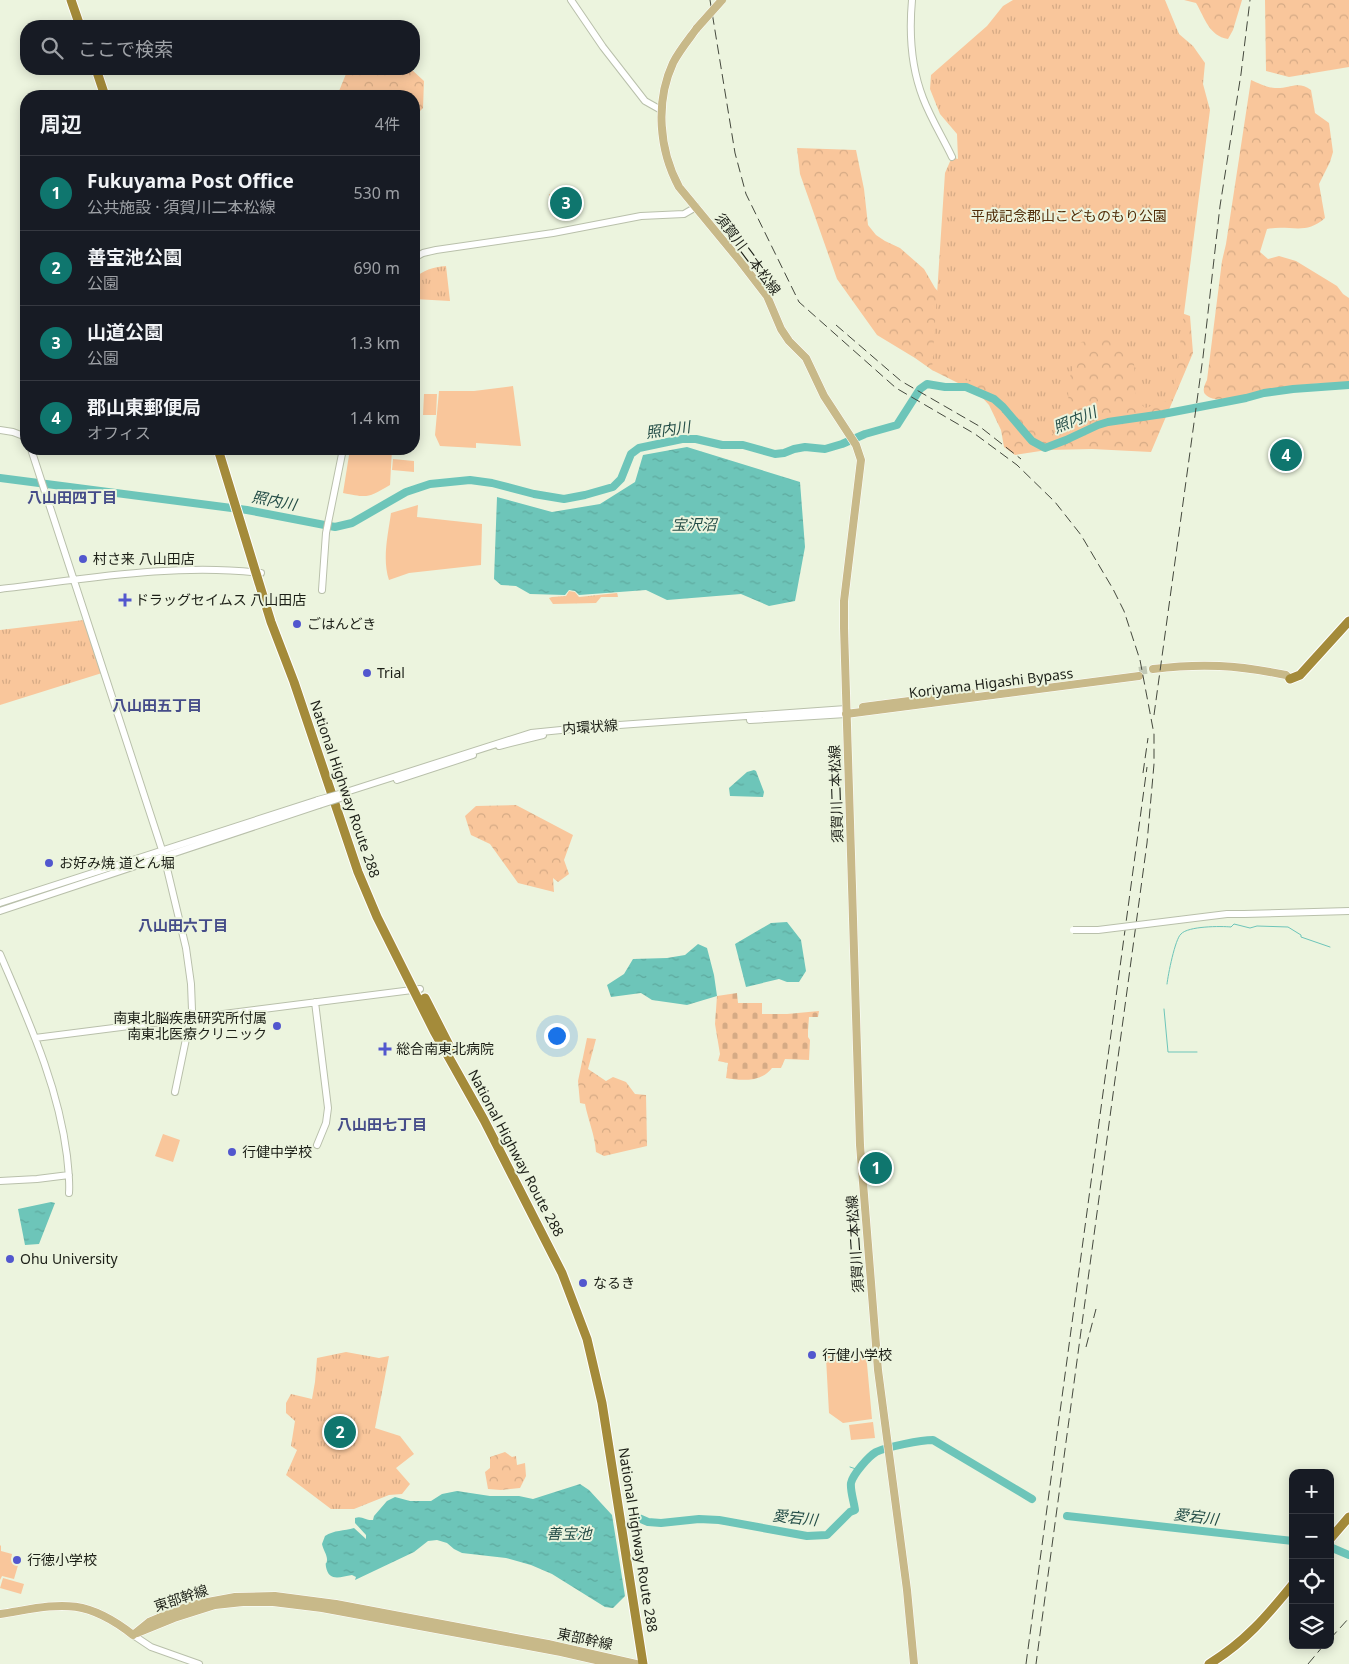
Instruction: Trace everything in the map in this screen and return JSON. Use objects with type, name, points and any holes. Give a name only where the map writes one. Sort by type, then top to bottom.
[{"type":"highway","points":[[72,0],[79,20]]},
{"type":"highway","points":[[97,75],[102,90]]},
{"type":"highway","name":"National Highway Route 288","points":[[220,455],[237,500]]},
{"type":"highway","name":"National Highway Route 288","points":[[224,455],[258,572],[352,847],[417,989],[553,1246],[580,1305],[598,1366],[606,1408],[648,1664]]},
{"type":"highway","points":[[1286,678],[1300,675],[1349,621]]},
{"type":"highway","name":"National Highway Route 288","points":[[417,989],[434,1031],[484,1120],[550,1248],[574,1300],[594,1363],[602,1403],[643,1664]]},
{"type":"highway","points":[[1334,1534],[1349,1517]]},
{"type":"highway","points":[[1209,1664],[1228,1652],[1251,1632],[1289,1589]]},
{"type":"main road","name":"須賀川二本松線","points":[[722,0],[697,28],[673,62],[660,110],[666,154],[673,176],[679,187],[767,296],[781,329],[789,341],[806,358],[824,396],[860,453],[861,468],[844,606],[860,1145],[878,1370],[907,1590],[914,1664]]},
{"type":"main road","points":[[1153,672],[1211,670],[1286,678]]},
{"type":"main road","name":"Koriyama Higashi Bypass","points":[[846,711],[1139,674]]},
{"type":"main road","name":"東部幹線","points":[[133,1635],[149,1622],[197,1604],[234,1597],[275,1596],[336,1604],[540,1642],[636,1664]]},
{"type":"main road","name":"東部幹線","points":[[133,1635],[174,1618],[215,1605],[242,1602],[273,1602],[322,1608],[561,1652],[613,1664]]},
{"type":"main road","points":[[0,1614],[45,1606],[81,1607],[109,1618],[133,1635]]},
{"type":"street","points":[[571,0],[603,47],[645,101],[660,110]]},
{"type":"street","points":[[912,0],[911,42],[916,73],[923,97],[952,157]]},
{"type":"street","points":[[420,255],[436,250],[553,233],[641,216],[684,214],[696,207]]},
{"type":"street","points":[[0,430],[20,435]]},
{"type":"street","points":[[33,455],[163,854],[188,962],[192,993],[191,1018],[175,1092]]},
{"type":"street","points":[[322,590],[328,522],[342,455]]},
{"type":"street","points":[[0,589],[172,570],[258,572]]},
{"type":"street","name":"内環状線","points":[[163,854],[345,794],[500,746],[547,734],[846,711]]},
{"type":"street","points":[[0,904],[163,854]]},
{"type":"street","points":[[0,911],[163,854]]},
{"type":"street","points":[[1073,930],[1098,930],[1227,914],[1349,912]]},
{"type":"street","points":[[0,954],[43,1057],[58,1106],[69,1175],[69,1194]]},
{"type":"street","points":[[35,1038],[417,989]]},
{"type":"street","points":[[315,1002],[328,1108],[326,1123],[317,1145]]},
{"type":"street","points":[[0,1181],[69,1175]]},
{"type":"street","points":[[133,1635],[151,1647],[199,1664]]},
{"type":"green space","name":"平成記念郡山こどものもり公園","points":[[1013,0],[1165,0],[1179,34],[1193,46],[1205,63],[1203,84],[1210,110],[1173,399],[1145,408],[1136,399],[1134,363],[1106,338],[1081,342],[1068,383],[1069,428],[1042,438],[1002,391],[932,370],[945,173],[952,157],[958,159],[957,134],[940,114],[930,89],[931,75],[987,26],[1003,6]]},
{"type":"green space","points":[[1184,0],[1242,0],[1233,30],[1228,39],[1216,34],[1212,30],[1196,3]]},
{"type":"green space","points":[[1265,0],[1349,0],[1349,67],[1289,77],[1266,71]]},
{"type":"green space","points":[[346,75],[418,75],[424,81],[423,108],[420,111],[420,90],[339,90]]},
{"type":"green space","points":[[1251,80],[1272,88],[1298,85],[1306,87],[1311,90],[1315,113],[1329,123],[1333,152],[1319,184],[1325,218],[1311,227],[1267,229],[1260,252],[1268,259],[1279,256],[1296,261],[1337,286],[1349,298],[1349,382],[1302,385],[1248,397],[1222,400],[1205,394],[1204,389],[1207,380],[1222,261]]},
{"type":"green space","points":[[797,148],[856,150],[864,189],[868,225],[876,235],[900,248],[924,269],[935,288],[947,301],[1176,311],[1190,316],[1193,353],[1151,452],[1092,449],[1047,450],[1015,455],[1004,447],[1001,430],[989,405],[978,393],[932,370],[877,335],[837,279],[800,174]]},
{"type":"green space","points":[[577,191],[582,197],[581,208],[552,212],[549,194],[564,197],[568,192]]},
{"type":"green space","points":[[446,266],[450,301],[420,299],[420,274],[437,267]]},
{"type":"green space","points":[[513,386],[521,446],[476,443],[476,448],[440,446],[435,435],[439,391],[474,391]]},
{"type":"green space","points":[[424,394],[437,394],[436,415],[423,415]]},
{"type":"green space","points":[[349,455],[392,455],[390,485],[368,496],[343,493]]},
{"type":"green space","points":[[393,459],[414,461],[414,472],[392,470]]},
{"type":"green space","points":[[418,505],[417,517],[482,524],[481,565],[409,573],[389,580],[386,555],[391,513]]},
{"type":"green space","points":[[569,591],[575,592],[579,597],[617,593],[618,597],[601,597],[596,603],[553,604],[549,598],[566,596]]},
{"type":"green space","points":[[84,620],[102,673],[0,705],[0,630]]},
{"type":"green space","points":[[516,805],[573,835],[564,860],[569,874],[558,882],[553,878],[554,892],[518,883],[490,844],[471,835],[465,816],[476,806]]},
{"type":"green space","points":[[737,993],[738,1003],[762,1003],[762,1014],[819,1011],[818,1017],[809,1017],[809,1060],[785,1059],[781,1068],[772,1068],[768,1073],[757,1078],[738,1080],[726,1078],[728,1063],[718,1061],[720,1054],[715,1024],[717,996]]},
{"type":"green space","points":[[587,1038],[596,1039],[588,1069],[606,1081],[613,1077],[626,1082],[635,1094],[646,1095],[647,1146],[604,1156],[596,1152],[585,1104],[580,1103],[578,1081]]},
{"type":"green space","points":[[163,1134],[180,1140],[173,1162],[155,1156]]},
{"type":"green space","points":[[832,1351],[866,1353],[872,1419],[843,1423],[829,1413],[826,1358]]},
{"type":"green space","points":[[346,1352],[379,1358],[389,1356],[375,1428],[400,1436],[414,1454],[396,1468],[410,1484],[402,1494],[389,1495],[354,1509],[331,1509],[286,1475],[297,1450],[291,1446],[295,1421],[286,1413],[286,1403],[291,1394],[312,1399],[317,1358]]},
{"type":"green space","points":[[873,1422],[875,1438],[851,1440],[849,1425]]},
{"type":"green space","points":[[505,1452],[512,1457],[516,1456],[517,1465],[525,1463],[526,1476],[520,1488],[488,1489],[485,1472],[490,1468],[490,1457]]},
{"type":"green space","points":[[0,1545],[1,1551],[12,1554],[11,1560],[19,1562],[14,1579],[2,1576],[0,1580]]},
{"type":"green space","points":[[3,1578],[24,1584],[21,1594],[0,1588]]},
{"type":"water","name":"宝沢沼","points":[[687,447],[800,482],[805,547],[795,601],[769,606],[741,594],[667,600],[646,590],[579,595],[575,591],[569,590],[565,595],[530,594],[516,586],[501,585],[494,579],[497,497],[552,512],[600,504],[635,482],[643,455]]},
{"type":"water","points":[[754,770],[764,792],[763,797],[730,796],[729,788],[747,772]]},
{"type":"water","points":[[787,922],[801,940],[806,971],[799,982],[787,982],[779,979],[746,987],[735,944],[771,923]]},
{"type":"water","points":[[698,944],[707,948],[717,996],[687,1005],[652,1000],[641,993],[611,997],[607,985],[624,974],[633,959],[667,958],[685,955]]},
{"type":"water","points":[[51,1202],[55,1203],[39,1244],[25,1245],[18,1209]]},
{"type":"water","name":"善宝池","points":[[580,1484],[589,1490],[612,1515],[625,1596],[613,1608],[605,1607],[552,1574],[531,1565],[506,1558],[462,1553],[447,1543],[437,1540],[428,1541],[414,1552],[355,1580],[356,1577],[352,1575],[332,1577],[327,1572],[327,1557],[322,1544],[325,1536],[354,1528],[366,1539],[366,1535],[355,1523],[355,1518],[360,1517],[373,1520],[374,1516],[387,1501],[395,1497],[410,1501],[431,1501],[442,1494],[457,1491],[490,1496],[519,1496],[533,1499]]},
{"type":"waterway","name":"照内川","points":[[0,478],[247,510],[335,527],[352,523],[406,492],[430,484],[470,480],[564,499],[585,495],[613,487],[621,479],[631,454],[639,448],[682,439],[696,439],[722,445],[743,445],[775,454],[805,447],[825,449],[865,434],[897,425],[920,389],[927,384],[945,387],[966,387],[994,399],[1032,441],[1045,448],[1108,422],[1163,414],[1264,393],[1349,385]]},
{"type":"waterway","points":[[1167,984],[1176,943],[1181,934],[1190,929],[1231,927],[1234,924],[1250,928],[1257,926],[1288,927],[1301,935],[1301,937],[1330,947]]},
{"type":"waterway","points":[[1164,1009],[1168,1052],[1197,1052]]},
{"type":"waterway","name":"愛宕川","points":[[634,1516],[648,1522],[661,1523],[699,1519],[719,1520],[807,1536],[827,1535],[850,1512],[855,1510],[852,1479],[869,1457],[887,1448],[912,1442],[933,1440],[1032,1499]]},
{"type":"waterway","points":[[850,1467],[859,1470]]},
{"type":"waterway","name":"愛宕川","points":[[1067,1516],[1289,1541]]},
{"type":"waterway","name":"愛宕川","points":[[1334,1549],[1349,1555]]},
{"type":"tunnel","points":[[1139,671],[1153,669]]},
{"type":"railway","points":[[710,0],[735,153],[746,194],[799,302],[896,388],[975,434],[1017,465],[1055,502],[1081,535],[1113,589],[1124,611],[1140,660],[1154,734],[1154,764],[1147,843],[1036,1664]]},
{"type":"railway","points":[[1154,715],[1203,357],[1220,206],[1241,74],[1250,0]]},
{"type":"railway","points":[[836,325],[901,381],[979,426],[1021,459]]},
{"type":"railway","points":[[1143,773],[1148,738]]},
{"type":"railway","points":[[1026,1664],[1147,767]]},
{"type":"railway","points":[[1086,1347],[1096,1309]]},
{"type":"railway","points":[[1334,1635],[1349,1618]]},
{"type":"railway","points":[[1308,1664],[1321,1649]]},
{"type":"place","name":"山道公園","points":[[566,203]]},
{"type":"place","name":"郡山東郵便局","points":[[1286,455]]},
{"type":"place","name":"村さ来 八山田店","points":[[83,559]]},
{"type":"place","name":"ドラッグセイムス 八山田店","points":[[125,600]]},
{"type":"place","name":"ごはんどき","points":[[297,624]]},
{"type":"place","name":"Trial","points":[[367,673]]},
{"type":"place","name":"お好み焼 道とん堀","points":[[49,863]]},
{"type":"place","name":"南東北脳疾患研究所付属 南東北医療クリニック","points":[[277,1026]]},
{"type":"place","name":"総合南東北病院","points":[[385,1049]]},
{"type":"place","name":"行健中学校","points":[[232,1152]]},
{"type":"place","name":"Fukuyama Post Office","points":[[876,1168]]},
{"type":"place","name":"Ohu University","points":[[10,1259]]},
{"type":"place","name":"なるき","points":[[583,1283]]},
{"type":"place","name":"行健小学校","points":[[812,1355]]},
{"type":"place","name":"善宝池公園","points":[[340,1432]]},
{"type":"place","name":"行徳小学校","points":[[17,1560]]},
{"type":"district","name":"八山田四丁目","points":[[72,498]]},
{"type":"district","name":"八山田五丁目","points":[[157,706]]},
{"type":"district","name":"八山田六丁目","points":[[183,926]]},
{"type":"district","name":"八山田七丁目","points":[[382,1125]]}]
